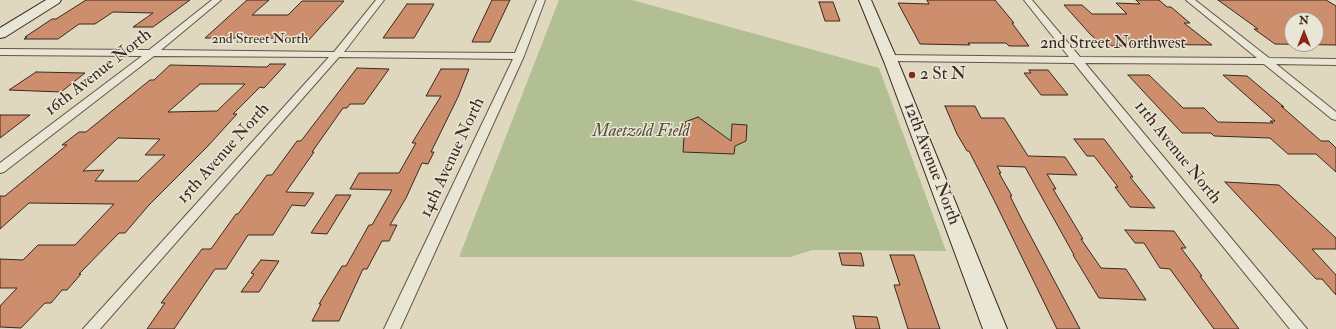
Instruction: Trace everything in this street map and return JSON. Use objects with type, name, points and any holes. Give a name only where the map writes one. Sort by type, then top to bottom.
[{"type":"street","points":[[0,34],[55,0]]},
{"type":"street","name":"16th Avenue North","points":[[0,169],[152,53],[217,0]]},
{"type":"street","name":"15th Avenue North","points":[[92,329],[337,54],[380,0]]},
{"type":"street","name":"14th Avenue North","points":[[392,329],[520,56],[541,0]]},
{"type":"street","name":"12th Avenue North","points":[[865,0],[890,58],[995,329]]},
{"type":"street","name":"11th Avenue North","points":[[1028,0],[1299,329]]},
{"type":"street","points":[[1190,0],[1336,117]]},
{"type":"street","name":"2nd Street North","points":[[0,52],[520,56]]},
{"type":"street","name":"2nd Street Northwest","points":[[890,58],[1336,62]]},
{"type":"green space","name":"Maetzold Field","points":[[559,0],[632,0],[879,68],[946,251],[812,250],[790,257],[459,257]]},
{"type":"building","points":[[86,0],[190,0],[153,27],[133,27],[153,13],[113,12],[95,24],[79,24],[58,39],[24,39],[52,19],[56,19]]},
{"type":"building","points":[[247,0],[269,0],[252,15],[288,15],[302,1],[344,1],[308,41],[292,42],[295,38],[205,38]]},
{"type":"building","points":[[492,0],[510,0],[490,42],[472,42]]},
{"type":"building","points":[[927,0],[995,0],[1014,23],[1012,23],[1029,46],[1009,46],[1006,43],[968,43],[970,45],[920,44],[898,3],[929,4]]},
{"type":"building","points":[[1136,0],[1159,0],[1167,7],[1171,7],[1190,23],[1184,23],[1212,45],[1124,44],[1127,46],[1104,46],[1091,35],[1064,5],[1082,5],[1092,14],[1127,14],[1116,3],[1140,4]]},
{"type":"building","points":[[1218,0],[1326,0],[1336,6],[1336,45],[1324,45],[1324,12],[1284,12],[1284,44],[1275,44],[1254,29],[1258,29]]},
{"type":"building","points":[[819,2],[833,2],[840,21],[825,21]]},
{"type":"building","points":[[407,4],[434,4],[414,38],[383,38]]},
{"type":"building","points":[[270,64],[286,64],[264,88],[260,87],[233,114],[237,114],[207,147],[149,205],[125,233],[119,233],[79,274],[81,274],[67,290],[62,290],[51,303],[45,303],[21,328],[0,327],[0,306],[17,288],[0,288],[0,259],[23,260],[38,245],[75,245],[114,204],[29,203],[0,229],[0,196],[5,196],[67,145],[62,145],[79,132],[86,132],[150,80],[154,80],[170,65],[267,67]],"holes":[[[200,84],[245,84],[217,111],[168,112]],[[118,138],[160,139],[145,155],[165,155],[138,181],[95,181],[104,170],[83,171]]]},
{"type":"building","points":[[357,68],[389,69],[364,104],[350,104],[347,108],[343,108],[286,192],[314,193],[305,206],[292,205],[273,235],[248,235],[226,269],[215,269],[174,329],[147,329],[165,303],[161,303],[202,249],[211,249],[267,175],[272,175],[297,141],[301,141]]},
{"type":"building","points":[[441,69],[469,69],[458,97],[431,152],[434,152],[428,164],[422,163],[406,198],[390,225],[397,225],[389,241],[382,241],[367,269],[363,269],[339,321],[312,321],[321,304],[319,304],[342,266],[346,266],[369,225],[372,225],[392,190],[350,189],[359,173],[399,173],[416,143],[412,143],[441,96],[426,96]]},
{"type":"building","points":[[1029,70],[1048,70],[1068,95],[1041,95],[1024,73],[1031,73]]},
{"type":"building","points":[[36,72],[85,73],[61,92],[9,90]]},
{"type":"building","points":[[1128,75],[1149,75],[1183,108],[1204,108],[1218,122],[1273,123],[1270,121],[1275,121],[1223,75],[1247,76],[1321,141],[1329,141],[1336,148],[1336,172],[1316,154],[1288,154],[1270,138],[1214,136],[1211,133],[1182,133]]},
{"type":"building","points":[[945,106],[975,106],[981,118],[1004,118],[1028,156],[1065,157],[1077,175],[1047,174],[1056,189],[1053,189],[1083,239],[1081,239],[1101,268],[1126,269],[1146,300],[1099,298],[1073,255],[1025,167],[997,166],[1022,220],[1080,329],[1057,329],[969,151],[967,151],[957,134]]},
{"type":"building","points":[[0,115],[30,115],[0,138]]},
{"type":"building","points":[[698,117],[731,141],[732,124],[747,125],[746,141],[735,146],[734,154],[683,152],[685,122]]},
{"type":"building","points":[[1074,139],[1104,139],[1133,177],[1130,177],[1155,208],[1130,207],[1115,187],[1118,187],[1094,156],[1087,156]]},
{"type":"building","points":[[1225,182],[1279,185],[1336,238],[1336,249],[1312,249],[1336,275],[1336,295],[1322,279],[1316,279]]},
{"type":"building","points":[[336,195],[351,195],[327,234],[311,233]]},
{"type":"building","points":[[1125,230],[1174,231],[1186,248],[1181,248],[1239,329],[1214,329],[1170,269],[1160,268],[1144,243],[1135,243]]},
{"type":"building","points":[[839,253],[861,253],[864,266],[842,265]]},
{"type":"building","points":[[890,255],[914,255],[940,329],[908,329],[894,285],[900,285]]},
{"type":"building","points":[[261,260],[279,261],[259,292],[241,292],[254,274],[251,273]]},
{"type":"building","points":[[853,316],[877,317],[880,329],[856,329]]},
{"type":"place","name":"2 St N","points":[[912,75]]}]
